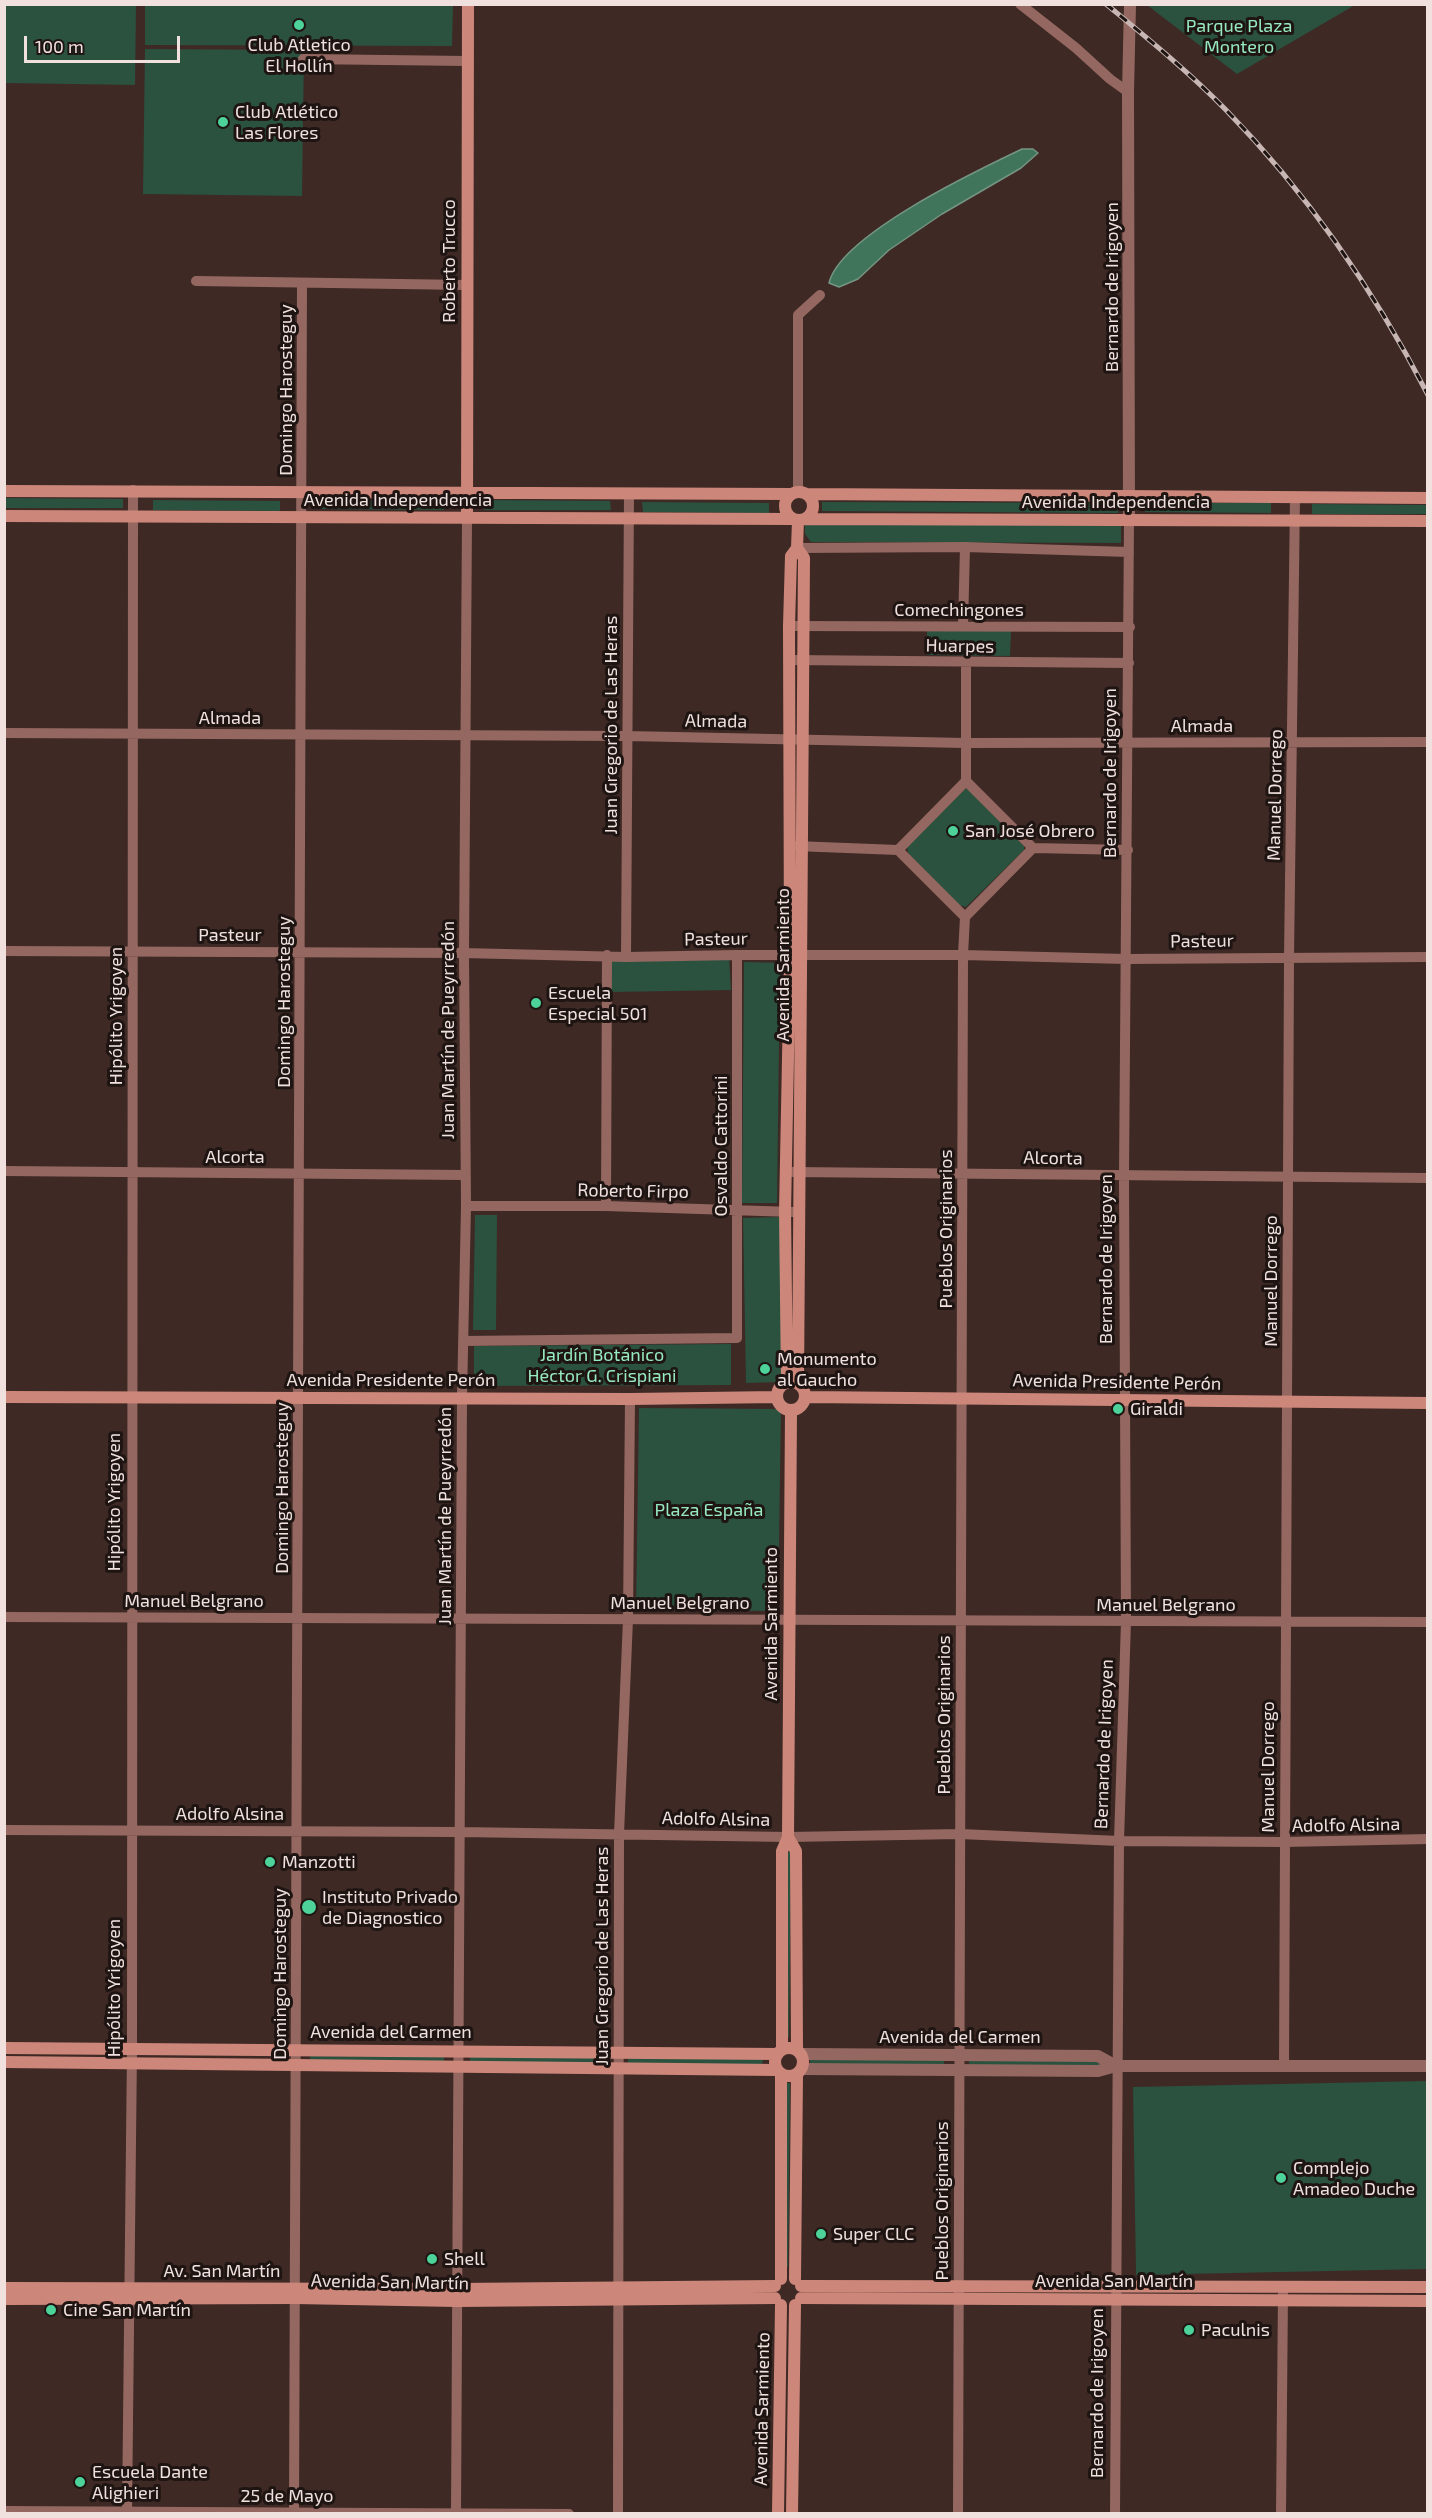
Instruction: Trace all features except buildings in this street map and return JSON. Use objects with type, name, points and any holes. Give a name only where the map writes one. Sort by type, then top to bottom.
[{"type":"main road","name":"Roberto Trucco","points":[[467,518],[468,4]]},
{"type":"main road","name":"Avenida Independencia","points":[[4,491],[798,493],[1428,498]]},
{"type":"main road","points":[[798,493],[812,501],[813,509],[798,520],[784,508],[786,500],[798,493]]},
{"type":"main road","name":"Avenida Independencia","points":[[4,516],[1428,520]]},
{"type":"main road","name":"Avenida Sarmiento","points":[[796,660],[789,626],[791,556],[797,548],[798,520]]},
{"type":"main road","name":"Avenida Sarmiento","points":[[792,1383],[785,1212],[802,846],[796,660],[802,626],[804,558],[797,548]]},
{"type":"main road","name":"Avenida Sarmiento","points":[[792,1383],[800,1172],[796,955],[789,846],[797,739]]},
{"type":"main road","points":[[792,1383],[802,1387],[806,1397],[800,1408],[791,1411],[782,1408],[777,1397],[779,1389],[792,1383]]},
{"type":"main road","name":"Avenida Presidente Perón","points":[[4,1397],[630,1399],[777,1397]]},
{"type":"main road","name":"Avenida Presidente Perón","points":[[806,1397],[1428,1403]]},
{"type":"main road","name":"Avenida Sarmiento","points":[[780,2052],[782,1851],[788,1837],[791,1411]]},
{"type":"main road","name":"Avenida Sarmiento","points":[[788,1837],[796,1851],[799,2052]]},
{"type":"main road","name":"Avenida del Carmen","points":[[4,2048],[780,2052]]},
{"type":"main road","points":[[788,2048],[799,2052],[804,2061],[800,2072],[789,2077],[779,2072],[775,2063],[780,2052],[788,2048]]},
{"type":"main road","name":"Avenida del Carmen","points":[[4,2062],[297,2067],[618,2068],[779,2072]]},
{"type":"main road","name":"Avenida Sarmiento","points":[[778,2514],[779,2072]]},
{"type":"main road","name":"Avenida Sarmiento","points":[[792,2514],[798,2292],[800,2072]]},
{"type":"main road","points":[[790,2277],[798,2292],[778,2292],[790,2277]]},
{"type":"main road","name":"Avenida San Martín","points":[[798,2292],[959,2292],[1115,2286],[1428,2287]]},
{"type":"main road","name":"Avenida San Martín","points":[[4,2288],[129,2294]]},
{"type":"main road","name":"Avenida San Martín","points":[[4,2299],[129,2294],[458,2295],[778,2292]]},
{"type":"main road","name":"Avenida San Martín","points":[[959,2292],[1115,2299],[1428,2301]]},
{"type":"street","points":[[1020,4],[1128,92]]},
{"type":"street","name":"Bernardo de Irigoyen","points":[[1115,2514],[1116,2066],[1119,1841],[1126,1621],[1124,1176],[1130,627],[1128,92],[1130,4]]},
{"type":"street","points":[[303,59],[467,61]]},
{"type":"street","points":[[195,282],[467,285]]},
{"type":"street","name":"Domingo Harosteguy","points":[[294,2513],[302,283]]},
{"type":"street","points":[[798,493],[798,315],[820,295]]},
{"type":"street","name":"Hipólito Yrigoyen","points":[[128,2512],[132,2049],[130,1618],[133,490]]},
{"type":"street","name":"Juan Gregorio de Las Heras","points":[[626,957],[629,493]]},
{"type":"street","name":"Manuel Dorrego","points":[[1284,2065],[1288,957],[1295,497]]},
{"type":"street","name":"Juan Martín de Pueyrredón","points":[[456,2513],[462,1398],[466,1206],[464,953],[467,518]]},
{"type":"street","points":[[963,626],[965,547]]},
{"type":"street","points":[[797,548],[965,547],[1129,552]]},
{"type":"street","name":"Comechingones","points":[[789,626],[1130,627]]},
{"type":"street","name":"Huarpes","points":[[796,660],[1129,663]]},
{"type":"street","points":[[966,662],[966,781],[1033,848],[1128,850]]},
{"type":"street","name":"Almada","points":[[4,733],[627,736],[965,742],[1428,742]]},
{"type":"street","points":[[898,850],[966,781]]},
{"type":"street","points":[[789,846],[898,850],[965,917],[1033,848]]},
{"type":"street","name":"Pueblos Originarios","points":[[958,2514],[960,1621],[965,917]]},
{"type":"street","name":"Pasteur","points":[[4,951],[464,953],[626,957],[737,955],[963,955],[1127,959],[1428,957]]},
{"type":"street","points":[[606,1206],[607,955]]},
{"type":"street","name":"Osvaldo Cattorini","points":[[463,1341],[737,1338],[737,955]]},
{"type":"street","name":"Alcorta","points":[[4,1171],[465,1175]]},
{"type":"street","name":"Alcorta","points":[[786,1172],[1428,1178]]},
{"type":"street","name":"Roberto Firpo","points":[[466,1206],[606,1206],[799,1212]]},
{"type":"street","name":"Juan Gregorio de Las Heras","points":[[618,2514],[619,1834],[628,1619],[630,1399]]},
{"type":"street","name":"Manuel Belgrano","points":[[4,1617],[1428,1622]]},
{"type":"street","name":"Adolfo Alsina","points":[[4,1830],[460,1832],[788,1837],[960,1834],[1119,1841],[1284,1842],[1428,1839]]},
{"type":"street","name":"Avenida del Carmen","points":[[799,2052],[1098,2056],[1116,2066]]},
{"type":"street","name":"Avenida del Carmen","points":[[800,2072],[1098,2071],[1116,2066],[1428,2066]]},
{"type":"street","points":[[1281,2514],[1283,2286]]},
{"type":"street","name":"25 de Mayo","points":[[4,2511],[569,2514]]},
{"type":"green space","points":[[4,5],[136,5],[135,85],[5,83]]},
{"type":"green space","name":"Club Atletico El Hollín","points":[[145,5],[453,5],[452,46],[145,45]]},
{"type":"green space","name":"Parque Plaza Montero","points":[[1147,5],[1355,5],[1237,74]]},
{"type":"green space","name":"Club Atlético Las Flores","points":[[145,49],[304,50],[302,196],[143,194]]},
{"type":"green space","points":[[5,498],[123,499],[123,508],[5,508]]},
{"type":"green space","points":[[153,500],[280,501],[280,511],[153,510]]},
{"type":"green space","points":[[317,500],[444,501],[444,510],[318,509]]},
{"type":"green space","points":[[484,500],[610,501],[611,510],[484,510]]},
{"type":"green space","points":[[642,502],[769,503],[769,513],[643,512]]},
{"type":"green space","points":[[822,502],[1118,503],[1118,513],[822,511]]},
{"type":"green space","points":[[1145,503],[1271,503],[1271,513],[1145,512]]},
{"type":"green space","points":[[1312,504],[1427,505],[1427,514],[1312,514]]},
{"type":"green space","points":[[1121,524],[1121,543],[811,542],[805,534],[805,525]]},
{"type":"green space","points":[[927,630],[1011,631],[1010,656],[927,655]]},
{"type":"green space","points":[[965,789],[968,789],[1024,846],[1024,850],[966,907],[959,905],[908,853],[907,847]]},
{"type":"green space","points":[[729,958],[731,990],[610,992],[611,960]]},
{"type":"green space","points":[[744,962],[780,963],[777,1203],[742,1203]]},
{"type":"green space","points":[[475,1215],[497,1215],[496,1330],[473,1330]]},
{"type":"green space","points":[[780,1217],[783,1382],[746,1383],[743,1218]]},
{"type":"green space","name":"Jardín Botánico Héctor G. Crispiani","points":[[731,1344],[731,1385],[474,1386],[474,1346]]},
{"type":"green space","name":"Plaza España","points":[[639,1408],[781,1409],[778,1611],[636,1610]]},
{"type":"green space","points":[[788,1852],[791,1852],[789,2037],[786,2037]]},
{"type":"green space","points":[[310,2056],[444,2057],[444,2063],[310,2062]]},
{"type":"green space","points":[[470,2057],[604,2058],[604,2063],[470,2062]]},
{"type":"green space","points":[[628,2058],[763,2059],[762,2065],[628,2063]]},
{"type":"green space","points":[[810,2058],[944,2060],[944,2065],[810,2064]]},
{"type":"green space","points":[[969,2060],[1103,2061],[1103,2067],[969,2066]]},
{"type":"green space","name":"Complejo Amadeo Duche","points":[[1427,2081],[1427,2269],[1136,2275],[1133,2087]]},
{"type":"green space","points":[[787,2083],[790,2083],[788,2267],[785,2267]]},
{"type":"shaded area","points":[[1022,149],[1033,149],[1038,153],[1021,168],[942,214],[889,250],[858,279],[839,287],[829,283],[839,264],[883,225],[944,188]]},
{"type":"railway","points":[[1106,4],[1212,96],[1284,175],[1312,209],[1362,281],[1428,395]]},
{"type":"place","name":"Club Atletico El Hollín","points":[[299,25]]},
{"type":"place","name":"Club Atlético Las Flores","points":[[223,122]]},
{"type":"place","name":"San José Obrero","points":[[953,831]]},
{"type":"place","name":"Escuela Especial 501","points":[[536,1003]]},
{"type":"place","name":"Monumento al Gaucho","points":[[765,1369]]},
{"type":"place","name":"Giraldi","points":[[1118,1409]]},
{"type":"place","name":"Manzotti","points":[[270,1862]]},
{"type":"place","name":"Instituto Privado de Diagnostico","points":[[309,1907]]},
{"type":"place","name":"Complejo Amadeo Duche","points":[[1281,2178]]},
{"type":"place","name":"Super CLC","points":[[821,2234]]},
{"type":"place","name":"Shell","points":[[432,2259]]},
{"type":"place","name":"Cine San Martín","points":[[51,2310]]},
{"type":"place","name":"Paculnis","points":[[1189,2330]]},
{"type":"place","name":"Escuela Dante Alighieri","points":[[80,2482]]}]
